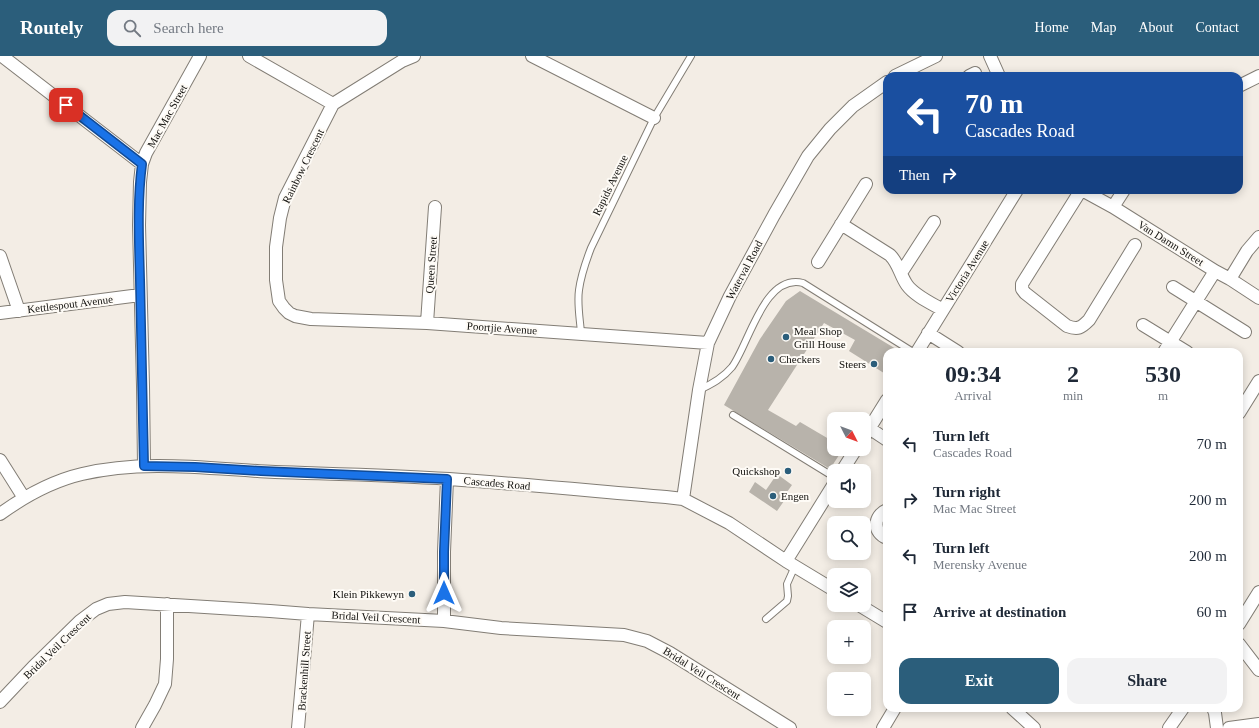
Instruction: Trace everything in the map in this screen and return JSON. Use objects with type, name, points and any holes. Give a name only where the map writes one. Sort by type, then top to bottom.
[{"type":"street","points":[[2,56],[142,164]]},
{"type":"street","name":"Mac Mac Street","points":[[144,466],[139,211],[142,164],[146,153],[200,56]]},
{"type":"street","points":[[248,56],[333,104],[414,56]]},
{"type":"street","points":[[532,56],[654,118]]},
{"type":"street","points":[[904,72],[936,56]]},
{"type":"street","points":[[990,56],[997,72]]},
{"type":"street","points":[[1243,84],[1259,76]]},
{"type":"street","name":"Waterval Road","points":[[682,499],[708,343],[730,296],[808,156],[830,129],[853,106],[883,85]]},
{"type":"street","name":"Rainbow Crescent","points":[[295,316],[284,308],[280,301],[276,280],[276,246],[280,218],[285,198],[333,104]]},
{"type":"street","points":[[818,262],[866,184]]},
{"type":"street","name":"Victoria Avenue","points":[[919,348],[1015,194]]},
{"type":"street","points":[[1078,194],[1022,284],[1022,289],[1025,293],[1067,326],[1074,329],[1083,326],[1089,320],[1135,245]]},
{"type":"street","name":"Van Damn Street","points":[[1089,194],[1113,207],[1259,298]]},
{"type":"street","points":[[1113,207],[1121,194]]},
{"type":"street","name":"Queen Street","points":[[427,323],[435,207]]},
{"type":"street","points":[[901,274],[934,222]]},
{"type":"street","points":[[841,224],[890,255],[895,260],[904,281],[911,290],[943,310]]},
{"type":"street","points":[[1230,279],[1247,252],[1259,237]]},
{"type":"street","points":[[0,256],[19,311]]},
{"type":"street","points":[[1142,325],[1167,347],[1216,271]]},
{"type":"street","points":[[1173,287],[1245,332]]},
{"type":"street","name":"Kettlespout Avenue","points":[[0,313],[140,295]]},
{"type":"street","name":"Poortjie Avenue","points":[[295,316],[311,319],[427,323],[708,343]]},
{"type":"street","points":[[928,333],[952,348]]},
{"type":"street","points":[[1243,407],[1259,381]]},
{"type":"street","points":[[871,426],[883,406]]},
{"type":"street","points":[[871,434],[883,438]]},
{"type":"street","points":[[0,460],[24,498]]},
{"type":"street","name":"Cascades Road","points":[[0,514],[24,498],[53,483],[82,474],[116,468],[144,466],[447,479],[658,496],[682,499],[729,523],[790,564],[827,586]]},
{"type":"street","points":[[444,621],[444,552],[447,479]]},
{"type":"street","points":[[790,564],[827,497]]},
{"type":"street","points":[[883,513],[880,515],[876,523],[878,532],[883,536]]},
{"type":"street","points":[[1243,618],[1259,592]]},
{"type":"street","name":"Bridal Veil Crescent","points":[[0,702],[80,621],[108,604],[125,602],[444,621],[501,628],[624,635],[647,641],[670,652],[790,728]]},
{"type":"street","points":[[142,728],[165,684],[167,660],[167,604]]},
{"type":"street","points":[[871,612],[883,620]]},
{"type":"street","name":"Brackenhill Street","points":[[298,728],[308,614]]},
{"type":"street","points":[[1243,649],[1259,670]]},
{"type":"street","points":[[883,728],[893,712]]},
{"type":"street","points":[[1016,712],[1034,728]]},
{"type":"street","points":[[1169,728],[1180,712]]},
{"type":"street","points":[[1215,712],[1217,728]]},
{"type":"street","points":[[1229,728],[1259,724]]},
{"type":"lane","name":"Rapids Avenue","points":[[581,333],[579,290],[584,268],[591,248],[654,118],[691,56]]},
{"type":"lane","points":[[699,390],[715,383],[732,367],[742,350],[761,308],[777,289],[785,284],[797,282],[803,283],[907,348]]},
{"type":"lane","points":[[733,414],[827,473]]},
{"type":"lane","points":[[766,619],[787,601],[787,584],[790,564]]},
{"type":"building","points":[[800,291],[894,348],[883,348],[883,372],[849,351],[855,340],[824,323],[768,410],[796,426],[800,422],[827,438],[827,456],[838,456],[833,464],[827,464],[827,467],[724,405],[760,339],[786,301]]},
{"type":"building","points":[[777,474],[792,485],[782,499],[784,501],[777,511],[749,492],[755,482],[766,490]]},
{"type":"place","name":"Meal Shop Grill House","points":[[786,337]]},
{"type":"place","name":"Checkers","points":[[771,359]]},
{"type":"place","name":"Steers","points":[[874,364]]},
{"type":"place","name":"Quickshop","points":[[788,471]]},
{"type":"place","name":"Engen","points":[[773,496]]},
{"type":"place","name":"Klein Pikkewyn","points":[[412,594]]},
{"type":"route","points":[[66,105],[142,164],[139,226],[144,466],[447,479],[444,593]]}]
